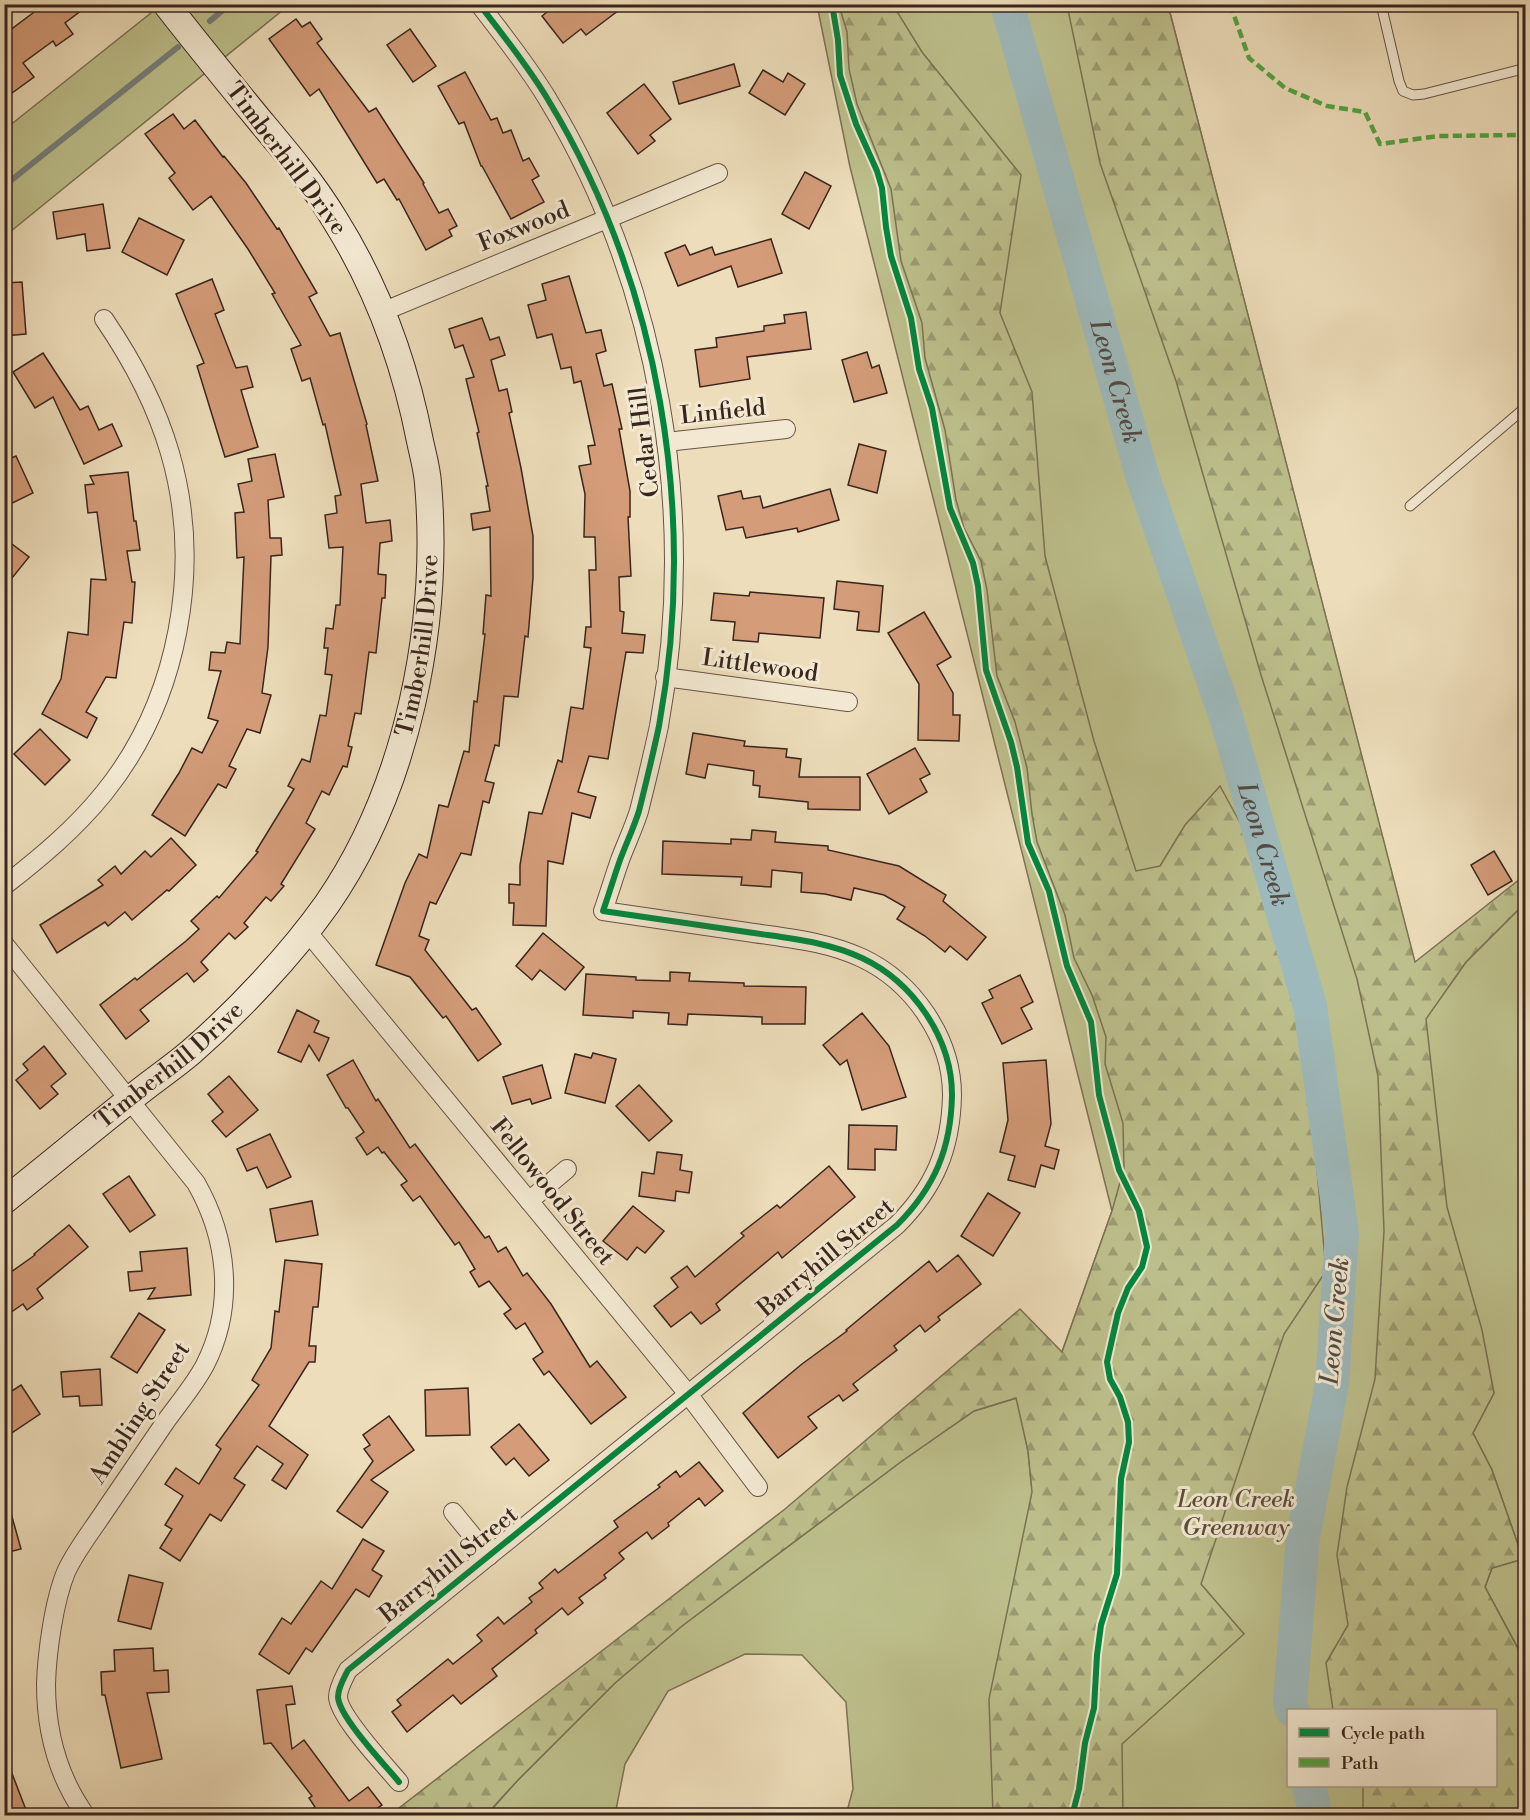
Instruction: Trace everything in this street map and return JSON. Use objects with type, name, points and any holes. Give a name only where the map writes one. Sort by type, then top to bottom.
[{"type":"street","name":"Timberhill Drive","points":[[4,1201],[198,1045],[247,998],[327,903],[357,852],[385,791],[407,727],[423,650],[429,602],[428,482],[414,409],[382,312],[367,277],[334,219],[289,156],[166,4]]},
{"type":"street","name":"Cedar Hill","points":[[479,4],[518,54],[548,99],[591,180],[645,327],[661,401],[669,462],[674,553],[670,645],[659,726],[638,812],[603,911]]},
{"type":"street","name":"Foxwood","points":[[382,312],[718,173]]},
{"type":"street","points":[[4,886],[50,850],[79,822],[105,793],[128,760],[147,725],[162,688],[174,650],[181,611],[185,571],[184,531],[179,492],[170,453],[157,415],[140,379],[104,319]]},
{"type":"street","name":"Linfield","points":[[666,442],[786,429]]},
{"type":"street","name":"Littlewood","points":[[666,677],[848,702]]},
{"type":"street","name":"Barryhill Street","points":[[399,1782],[346,1718],[339,1704],[338,1695],[348,1670],[897,1225],[930,1186],[944,1154],[951,1121],[952,1087],[945,1054],[932,1023],[913,995],[890,975],[861,957],[816,942],[603,911]]},
{"type":"street","name":"Fellowood Street","points":[[306,930],[688,1394],[758,1487]]},
{"type":"street","name":"Ambling Street","points":[[4,945],[185,1167],[205,1199],[219,1235],[223,1254],[225,1292],[219,1329],[204,1365],[86,1539],[66,1573],[56,1608],[46,1670],[48,1725],[62,1776],[86,1815]]},
{"type":"street","points":[[529,1201],[567,1169]]},
{"type":"street","points":[[453,1512],[489,1556]]},
{"type":"lane","points":[[1381,4],[1403,91],[1424,94],[1526,68]]},
{"type":"lane","points":[[1410,506],[1526,407]]},
{"type":"green space","points":[[161,5],[289,5],[5,236],[4,130]]},
{"type":"green space","name":"Leon Creek Greenway","points":[[817,5],[1168,5],[1422,991],[1426,1018],[1466,962],[1525,903],[1525,1661],[1485,1587],[1492,1568],[1523,1559],[1492,1470],[1473,1433],[1494,1393],[1432,1463],[1497,1709],[1287,1709],[1287,1787],[1497,1787],[1497,1709],[1525,1815],[846,1815],[853,1789],[846,1702],[802,1655],[745,1654],[668,1691],[625,1764],[615,1815],[486,1816],[517,1781],[615,1683],[682,1626],[902,1461],[974,1411],[1017,1398],[1028,1451],[1032,1490],[1062,1352],[1112,1211],[850,167]]},
{"type":"green space","points":[[839,5],[893,5],[922,52],[1021,175],[1000,313],[1032,392],[1045,556],[1094,741],[1136,871],[1160,866],[1185,825],[1220,786],[1256,852],[1305,1035],[1326,1271],[1284,1334],[1201,1584],[1244,1634],[1122,1744],[1123,1815],[993,1815],[989,1699],[1032,1492],[1028,1451],[1016,1398],[974,1411],[902,1461],[682,1626],[615,1683],[486,1815],[390,1815],[785,1509],[1020,1309],[1062,1352],[1112,1211],[1124,1168],[1123,1123],[1105,1064],[1106,1037],[1092,995],[1074,958],[1065,915],[1037,842],[1027,768],[1015,722],[997,676],[987,590],[981,561],[964,528],[956,500],[945,430],[925,358],[922,323],[901,261],[891,189],[857,104],[849,69],[847,32]]},
{"type":"green space","points":[[1067,5],[1168,5],[1415,962],[1525,875],[1525,903],[1466,962],[1426,1019],[1447,1207],[1482,1330],[1494,1393],[1473,1433],[1492,1470],[1523,1559],[1492,1568],[1485,1587],[1525,1662],[1525,1815],[1363,1815],[1363,1787],[1497,1787],[1497,1709],[1333,1709],[1326,1663],[1348,1625],[1337,1555],[1347,1487],[1375,1379],[1384,1231],[1378,1076],[1357,979],[1261,675],[1176,381],[1100,163]]},
{"type":"building","points":[[45,4],[90,4],[65,23],[73,34],[56,46],[53,41],[23,63],[34,77],[12,93],[4,83],[5,34]]},
{"type":"building","points":[[557,4],[627,4],[586,35],[581,29],[563,43],[542,16]]},
{"type":"building","points":[[296,19],[302,27],[310,22],[322,39],[317,43],[369,112],[376,108],[424,183],[439,213],[448,209],[457,226],[449,230],[452,236],[426,250],[399,199],[397,200],[384,179],[377,183],[319,89],[310,96],[269,39]]},
{"type":"building","points":[[410,29],[436,66],[413,82],[387,45]]},
{"type":"building","points":[[734,64],[740,86],[679,104],[673,82]]},
{"type":"building","points":[[763,70],[783,82],[788,73],[805,84],[785,115],[749,93]]},
{"type":"building","points":[[465,72],[491,120],[497,118],[503,133],[511,130],[523,161],[529,158],[539,176],[532,180],[544,202],[511,219],[481,166],[464,122],[459,124],[438,86]]},
{"type":"building","points":[[644,84],[671,119],[650,135],[655,141],[638,154],[607,113]]},
{"type":"building","points":[[173,114],[184,129],[195,120],[246,183],[277,229],[279,228],[317,293],[309,297],[330,336],[340,333],[367,424],[378,481],[361,484],[366,523],[390,520],[392,541],[380,543],[378,574],[386,575],[385,598],[382,598],[376,653],[369,652],[361,714],[355,713],[348,746],[352,747],[347,767],[343,766],[329,795],[322,791],[306,823],[315,829],[281,884],[284,886],[271,901],[266,897],[244,923],[248,927],[235,939],[229,933],[201,962],[208,970],[194,982],[187,973],[140,1010],[149,1021],[126,1039],[100,1005],[135,978],[137,980],[199,929],[191,921],[217,896],[219,898],[258,852],[256,851],[294,789],[288,786],[302,759],[310,762],[320,715],[326,716],[332,675],[325,674],[328,648],[324,648],[326,628],[333,629],[336,605],[340,605],[343,547],[329,548],[325,515],[337,513],[335,496],[341,495],[325,424],[323,425],[310,378],[302,381],[291,349],[301,345],[272,294],[275,293],[211,196],[193,210],[169,178],[175,173],[145,134]]},
{"type":"building","points":[[805,172],[831,186],[809,229],[782,214]]},
{"type":"building","points":[[103,204],[110,248],[87,251],[85,234],[57,239],[53,212]]},
{"type":"building","points":[[139,218],[184,240],[167,275],[122,252]]},
{"type":"building","points":[[771,239],[782,273],[738,287],[731,266],[678,286],[665,253],[685,245],[690,255],[712,247],[715,255]]},
{"type":"building","points":[[569,276],[586,333],[601,330],[606,351],[596,354],[604,386],[612,384],[622,429],[619,429],[630,491],[630,517],[628,517],[631,576],[619,577],[620,611],[624,612],[622,633],[645,635],[643,653],[626,652],[608,759],[589,756],[578,792],[596,797],[590,818],[572,813],[563,864],[548,861],[546,926],[513,925],[514,903],[509,903],[509,884],[520,885],[520,865],[529,812],[542,814],[558,760],[562,762],[571,707],[583,709],[591,648],[584,647],[586,627],[591,627],[589,570],[596,570],[595,537],[584,537],[585,494],[579,466],[591,464],[588,446],[595,445],[581,381],[574,383],[571,367],[561,369],[552,334],[537,338],[528,305],[546,300],[542,284]]},
{"type":"building","points":[[212,279],[224,310],[215,314],[236,368],[247,366],[253,387],[241,390],[258,447],[225,457],[197,366],[204,363],[176,294]]},
{"type":"building","points":[[22,282],[26,334],[4,336],[4,283]]},
{"type":"building","points":[[806,312],[811,349],[747,357],[750,379],[700,387],[695,350],[717,347],[716,338],[764,331],[764,326],[785,323],[784,315]]},
{"type":"building","points":[[482,318],[490,340],[499,337],[505,355],[491,360],[499,391],[507,389],[512,412],[509,413],[533,536],[533,578],[528,637],[525,636],[518,697],[504,696],[499,746],[495,745],[485,781],[494,783],[489,803],[483,801],[471,855],[461,853],[436,904],[430,902],[419,936],[429,940],[425,950],[472,1010],[476,1008],[501,1044],[478,1061],[446,1016],[443,1018],[410,977],[376,965],[405,883],[419,854],[427,858],[439,805],[448,807],[464,751],[469,752],[474,701],[477,702],[485,634],[483,634],[486,595],[491,596],[490,527],[473,530],[471,514],[490,511],[486,486],[488,486],[477,433],[479,432],[466,379],[474,377],[463,345],[455,348],[449,329]]},
{"type":"building","points":[[867,352],[872,368],[879,365],[887,393],[854,402],[842,360]]},
{"type":"building","points":[[43,353],[80,410],[88,406],[99,430],[112,424],[122,446],[84,464],[53,397],[35,408],[13,372]]},
{"type":"building","points":[[859,444],[886,451],[877,493],[848,485]]},
{"type":"building","points":[[275,454],[284,497],[268,500],[270,538],[281,538],[282,555],[271,556],[268,647],[262,693],[271,695],[260,733],[247,729],[229,766],[236,769],[226,788],[218,784],[185,836],[152,815],[192,748],[202,753],[218,721],[208,718],[221,671],[209,670],[211,652],[225,653],[227,642],[240,644],[244,557],[237,558],[235,513],[244,512],[238,484],[252,481],[248,459]]},
{"type":"building","points":[[16,456],[33,493],[4,507],[4,461]]},
{"type":"building","points":[[128,472],[140,550],[127,551],[132,582],[135,582],[132,623],[124,622],[116,678],[106,677],[86,712],[97,718],[87,738],[42,714],[61,679],[68,632],[88,635],[91,579],[106,580],[97,512],[88,513],[85,485],[94,484],[90,476]]},
{"type":"building","points":[[830,489],[839,520],[798,532],[797,528],[746,538],[743,527],[726,530],[718,496],[741,491],[743,499],[760,496],[763,508]]},
{"type":"building","points":[[4,538],[29,557],[4,588]]},
{"type":"building","points":[[837,581],[883,586],[879,632],[857,630],[859,612],[834,609]]},
{"type":"building","points":[[750,592],[824,598],[820,638],[759,633],[758,642],[733,640],[735,622],[711,620],[714,593],[749,596]]},
{"type":"building","points":[[924,612],[951,657],[937,665],[953,693],[953,715],[960,715],[959,741],[918,740],[919,684],[888,633]]},
{"type":"building","points":[[40,729],[70,760],[45,785],[14,754]]},
{"type":"building","points":[[693,733],[745,741],[744,746],[787,749],[786,757],[801,759],[799,777],[860,777],[860,810],[808,809],[808,802],[759,797],[760,786],[753,785],[754,771],[708,764],[705,778],[686,774]]},
{"type":"building","points":[[915,748],[930,774],[920,779],[927,792],[889,814],[867,774]]},
{"type":"building","points":[[752,830],[776,832],[775,842],[828,846],[828,850],[899,866],[946,895],[943,901],[986,937],[967,960],[950,946],[945,952],[925,936],[897,919],[905,907],[884,895],[854,888],[851,900],[825,894],[801,892],[802,873],[772,870],[771,887],[741,885],[742,877],[662,874],[663,841],[731,844],[731,839],[751,840]]},
{"type":"building","points":[[171,838],[196,865],[169,891],[167,890],[132,920],[125,912],[108,926],[105,922],[57,953],[40,925],[103,885],[98,880],[115,866],[121,874],[145,851],[151,857]]},
{"type":"building","points":[[1494,851],[1512,881],[1488,895],[1471,865]]},
{"type":"building","points":[[543,933],[584,967],[565,990],[540,970],[532,980],[516,966]]},
{"type":"building","points":[[670,972],[690,973],[689,981],[744,983],[744,986],[806,987],[805,1024],[762,1024],[762,1017],[688,1014],[687,1025],[668,1024],[669,1013],[633,1011],[633,1018],[583,1015],[586,974],[636,977],[636,980],[670,981]]},
{"type":"building","points":[[1020,975],[1033,1002],[1021,1008],[1032,1029],[1002,1044],[982,1003],[993,998],[989,990]]},
{"type":"building","points":[[297,1010],[319,1021],[314,1032],[329,1038],[319,1061],[309,1045],[301,1062],[278,1052]]},
{"type":"building","points":[[862,1013],[889,1046],[906,1097],[862,1110],[847,1060],[840,1065],[823,1045]]},
{"type":"building","points":[[44,1046],[66,1074],[51,1086],[58,1094],[40,1109],[16,1080],[28,1070],[23,1064]]},
{"type":"building","points":[[593,1053],[616,1059],[605,1103],[565,1093],[575,1054],[591,1058]]},
{"type":"building","points":[[353,1060],[376,1101],[378,1099],[410,1148],[415,1144],[485,1238],[489,1236],[498,1252],[506,1247],[523,1276],[527,1273],[551,1304],[590,1367],[597,1361],[626,1397],[591,1424],[549,1371],[544,1375],[533,1359],[543,1352],[525,1323],[516,1329],[504,1314],[511,1309],[489,1281],[479,1287],[470,1272],[475,1269],[459,1242],[455,1245],[420,1196],[413,1201],[401,1185],[407,1181],[384,1152],[382,1153],[378,1147],[367,1155],[356,1138],[364,1132],[346,1108],[327,1075]]},
{"type":"building","points":[[1046,1060],[1051,1124],[1045,1146],[1059,1150],[1054,1169],[1041,1165],[1035,1187],[1008,1180],[1015,1156],[1000,1152],[1008,1120],[1003,1063]]},
{"type":"building","points":[[542,1065],[551,1098],[532,1104],[530,1099],[512,1104],[503,1077]]},
{"type":"building","points":[[229,1076],[258,1110],[226,1137],[212,1121],[223,1112],[208,1094]]},
{"type":"building","points":[[639,1085],[672,1121],[649,1141],[616,1106]]},
{"type":"building","points":[[849,1125],[897,1126],[896,1150],[875,1149],[875,1170],[848,1169]]},
{"type":"building","points":[[270,1134],[291,1177],[267,1188],[257,1167],[247,1171],[237,1149]]},
{"type":"building","points":[[657,1152],[682,1155],[680,1170],[692,1172],[689,1193],[676,1191],[675,1201],[639,1196],[642,1172],[654,1174]]},
{"type":"building","points":[[829,1166],[855,1197],[782,1258],[778,1252],[716,1304],[720,1310],[701,1324],[691,1312],[671,1327],[654,1306],[678,1287],[671,1278],[687,1266],[695,1277],[744,1236],[741,1233],[777,1205],[780,1208]]},
{"type":"building","points":[[129,1176],[155,1215],[130,1232],[103,1194]]},
{"type":"building","points":[[988,1193],[1020,1213],[993,1256],[961,1236]]},
{"type":"building","points":[[312,1201],[318,1235],[276,1242],[270,1209]]},
{"type":"building","points":[[633,1206],[664,1231],[645,1253],[637,1247],[627,1260],[603,1241]]},
{"type":"building","points":[[69,1225],[88,1247],[37,1289],[43,1298],[27,1310],[23,1304],[4,1317],[4,1277],[35,1255]]},
{"type":"building","points":[[187,1248],[191,1295],[148,1299],[155,1288],[130,1291],[128,1272],[142,1271],[140,1252]]},
{"type":"building","points":[[958,1255],[981,1284],[938,1317],[940,1320],[925,1332],[920,1325],[894,1346],[897,1350],[853,1384],[858,1390],[843,1401],[839,1395],[808,1417],[817,1428],[778,1458],[743,1413],[802,1364],[847,1331],[929,1261],[937,1272]]},
{"type":"building","points":[[285,1260],[322,1264],[318,1307],[313,1307],[309,1346],[316,1346],[315,1362],[309,1362],[269,1426],[308,1455],[286,1489],[272,1480],[283,1464],[257,1446],[234,1478],[245,1485],[221,1521],[210,1514],[180,1561],[160,1548],[172,1529],[165,1525],[183,1496],[165,1484],[176,1468],[199,1484],[221,1449],[216,1445],[259,1385],[252,1380],[271,1348],[275,1311],[279,1312]]},
{"type":"building","points":[[139,1313],[165,1330],[137,1373],[111,1357]]},
{"type":"building","points":[[100,1369],[102,1405],[80,1406],[79,1396],[63,1397],[61,1372]]},
{"type":"building","points":[[21,1385],[40,1414],[4,1438],[4,1396]]},
{"type":"building","points":[[468,1388],[470,1435],[426,1436],[425,1390]]},
{"type":"building","points":[[389,1416],[414,1450],[371,1480],[388,1492],[362,1528],[337,1511],[373,1461],[364,1449],[370,1445],[363,1435]]},
{"type":"building","points":[[519,1424],[549,1460],[529,1476],[514,1458],[506,1465],[491,1447]]},
{"type":"building","points":[[699,1462],[723,1491],[705,1506],[699,1498],[652,1539],[647,1532],[619,1553],[624,1559],[604,1575],[606,1578],[579,1598],[583,1603],[568,1615],[562,1608],[535,1630],[537,1633],[492,1669],[497,1676],[461,1704],[453,1695],[407,1732],[392,1712],[401,1705],[397,1700],[448,1659],[453,1664],[482,1641],[477,1635],[498,1617],[504,1624],[532,1602],[529,1598],[543,1588],[539,1583],[555,1569],[558,1573],[618,1527],[614,1521],[660,1487],[658,1485],[676,1471],[680,1477]]},
{"type":"building","points":[[9,1506],[21,1549],[4,1553],[4,1507]]},
{"type":"building","points":[[363,1539],[384,1551],[372,1570],[382,1576],[369,1597],[356,1589],[312,1652],[306,1648],[289,1674],[259,1654],[282,1618],[291,1624],[321,1581],[332,1589]]},
{"type":"building","points":[[129,1575],[163,1583],[151,1629],[118,1621]]},
{"type":"building","points":[[153,1648],[154,1671],[168,1670],[169,1692],[147,1693],[162,1759],[121,1768],[105,1695],[102,1695],[101,1672],[115,1671],[114,1650]]},
{"type":"building","points":[[292,1686],[295,1704],[286,1705],[292,1749],[304,1740],[349,1801],[368,1787],[382,1805],[367,1815],[303,1815],[315,1807],[309,1798],[312,1796],[271,1743],[264,1744],[257,1690]]},
{"type":"building","points":[[4,1758],[6,1758],[28,1815],[4,1815]]},
{"type":"waterway","points":[[210,21],[230,4]]},
{"type":"waterway","name":"Leon Creek","points":[[1007,4],[1143,478],[1226,717],[1310,1006],[1342,1233],[1332,1384],[1303,1537],[1290,1701],[1292,1709]]},
{"type":"waterway","points":[[4,186],[178,47]]},
{"type":"waterway","name":"Leon Creek","points":[[1309,1787],[1316,1816]]},
{"type":"marked path","points":[[1230,4],[1249,58],[1285,88],[1327,106],[1365,112],[1380,144],[1438,136],[1526,135]]},
{"type":"cycle path","points":[[399,1782],[354,1728],[340,1706],[339,1690],[348,1670],[897,1225],[921,1196],[938,1166],[948,1132],[952,1095],[945,1053],[937,1033],[913,997],[881,968],[848,952],[806,941],[603,911],[639,811],[659,726],[670,645],[674,564],[670,483],[660,402],[642,322],[618,245],[586,170],[547,98],[515,50],[479,4]]},
{"type":"cycle path","points":[[832,4],[838,40],[840,75],[856,124],[882,188],[891,256],[911,318],[919,369],[932,408],[950,508],[973,563],[978,586],[986,670],[1011,742],[1028,843],[1049,891],[1067,966],[1091,1022],[1099,1095],[1119,1170],[1139,1211],[1147,1247],[1142,1267],[1128,1288],[1118,1313],[1107,1362],[1110,1379],[1120,1397],[1128,1422],[1129,1442],[1121,1479],[1117,1574],[1101,1625],[1094,1708],[1085,1743],[1079,1789],[1072,1816]]}]
